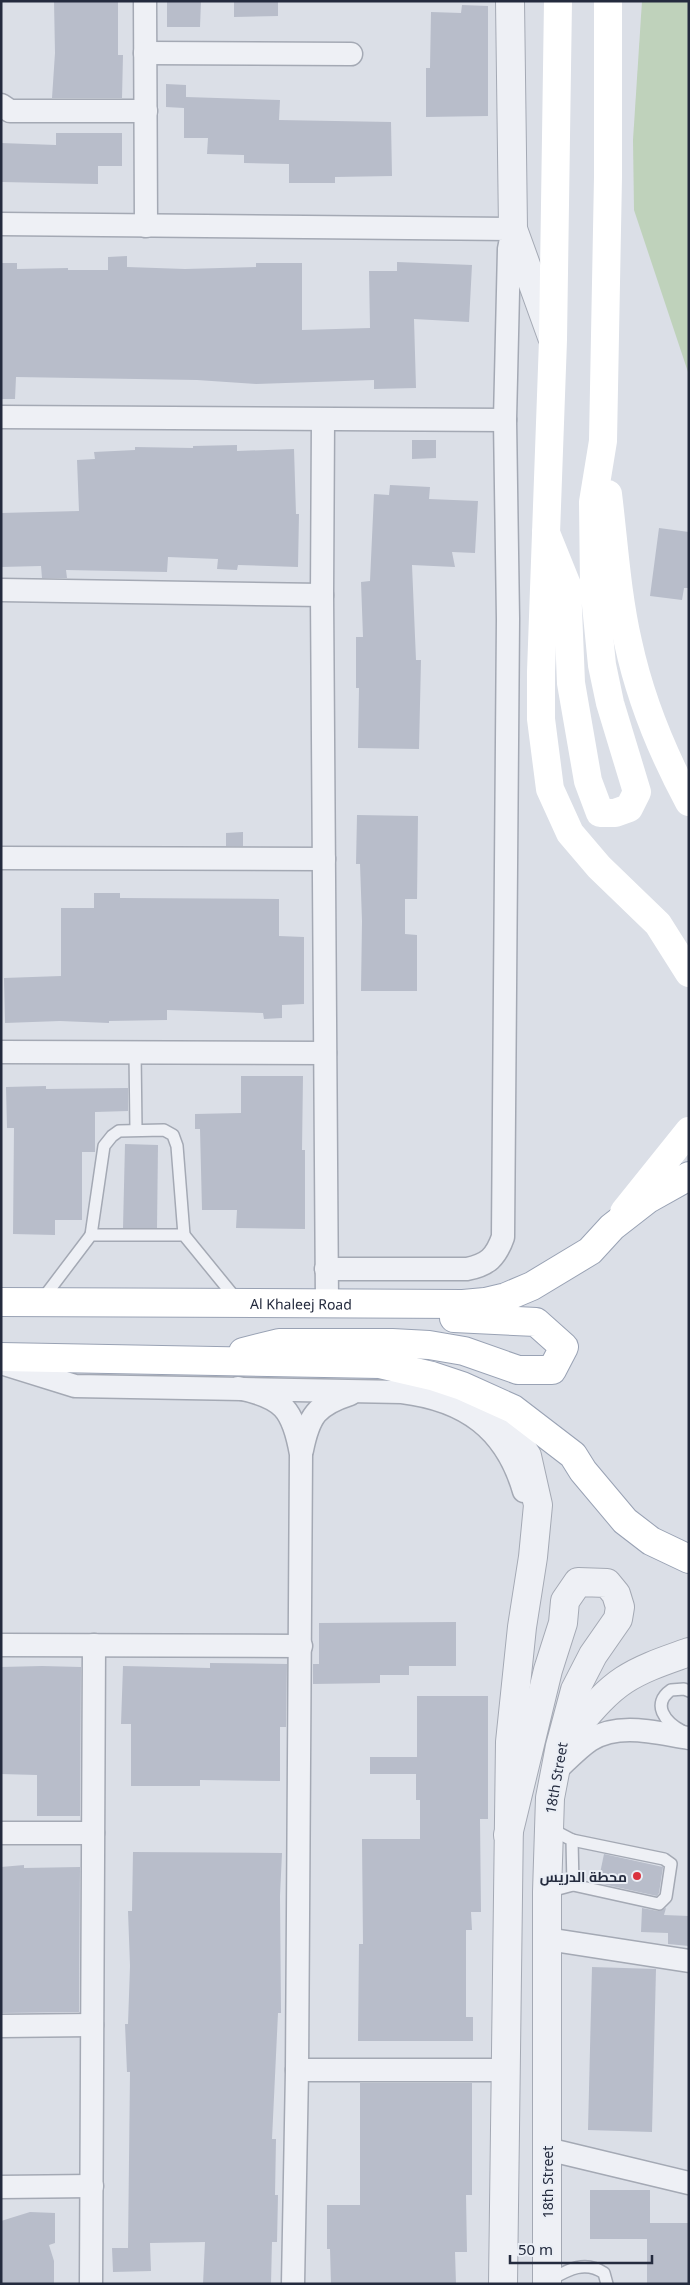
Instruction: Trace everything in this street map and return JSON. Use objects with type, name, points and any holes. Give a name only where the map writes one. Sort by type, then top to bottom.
[{"type":"main road","points":[[558,1],[553,340],[541,718],[550,789],[570,833],[599,867],[658,924],[689,974]]},
{"type":"main road","points":[[546,533],[567,585],[571,683],[588,781],[600,812],[615,814],[629,808],[637,792],[610,704],[602,665],[594,585],[594,502],[602,441],[608,177],[608,1]]},
{"type":"main road","points":[[602,441],[620,602],[628,642],[652,722],[689,802]]},
{"type":"main road","points":[[612,1227],[689,1131]]},
{"type":"main road","points":[[612,1227],[648,1199],[689,1176]]},
{"type":"main road","name":"Al Khaleej Road","points":[[1,1302],[463,1304],[485,1302],[506,1297],[532,1286],[590,1252],[612,1227]]},
{"type":"main road","points":[[203,1361],[278,1343],[392,1343],[429,1346],[464,1352],[518,1370],[552,1370],[564,1347],[536,1322],[400,1317],[327,1303]]},
{"type":"main road","points":[[1,1357],[380,1364],[432,1376],[462,1386],[512,1409],[573,1455],[583,1471],[625,1521],[651,1541],[689,1559]]},
{"type":"street","points":[[145,1],[146,226]]},
{"type":"street","points":[[326,1269],[467,1269],[481,1266],[492,1259],[499,1250],[504,1237],[508,628],[505,420],[509,249],[513,229],[510,1]]},
{"type":"street","points":[[145,53],[351,54]]},
{"type":"street","points":[[1,105],[10,111],[146,111]]},
{"type":"street","points":[[1,224],[513,229]]},
{"type":"street","points":[[513,229],[553,340]]},
{"type":"street","points":[[1,417],[505,420]]},
{"type":"street","points":[[323,420],[322,595],[327,1303]]},
{"type":"street","points":[[1,590],[322,595]]},
{"type":"street","points":[[1,858],[324,859]]},
{"type":"street","points":[[1,1052],[325,1053]]},
{"type":"street","points":[[1,1363],[75,1386],[402,1392],[426,1395],[448,1402],[486,1425],[511,1455],[519,1472],[525,1493],[527,1536],[505,1657],[501,1766],[508,1835]]},
{"type":"street","points":[[432,1376],[468,1397],[509,1429],[527,1456],[538,1505],[534,1557],[522,1627],[512,1713],[508,1835],[507,2070],[503,2284]]},
{"type":"street","points":[[238,1388],[272,1397],[282,1406],[297,1430],[301,1454],[298,2070],[294,2284]]},
{"type":"street","points":[[301,1454],[307,1425],[314,1415],[330,1402],[357,1392]]},
{"type":"street","name":"18th Street","points":[[508,1835],[548,1670],[563,1623],[566,1601],[578,1582],[607,1583],[616,1594],[620,1607],[618,1619],[594,1654],[575,1690],[550,1798],[547,1892],[545,2283]]},
{"type":"street","points":[[1,1645],[301,1646]]},
{"type":"street","points":[[91,2284],[94,1645]]},
{"type":"street","points":[[558,1758],[597,1704],[624,1680],[653,1665],[689,1652]]},
{"type":"street","points":[[558,1758],[607,1732],[627,1729],[689,1738]]},
{"type":"street","points":[[1,1833],[93,1834]]},
{"type":"street","points":[[547,1939],[689,1961]]},
{"type":"street","points":[[1,2026],[92,2025]]},
{"type":"street","points":[[298,2070],[507,2070],[520,2077],[529,2105],[530,2234],[545,2283]]},
{"type":"street","points":[[546,2149],[689,2182]]},
{"type":"street","points":[[1,2187],[92,2186]]},
{"type":"lane","points":[[135,1052],[136,1130]]},
{"type":"lane","points":[[41,1302],[91,1235],[104,1146],[112,1136],[120,1131],[164,1130],[173,1135],[177,1146],[184,1236],[240,1303]]},
{"type":"lane","points":[[91,1235],[184,1236]]},
{"type":"lane","points":[[689,1691],[684,1689],[671,1690],[662,1699],[660,1705],[664,1718],[679,1730],[689,1734]]},
{"type":"lane","points":[[547,1892],[573,1885],[659,1904],[666,1897],[671,1864],[664,1859],[572,1840],[548,1828]]},
{"type":"lane","points":[[572,1840],[573,1885]]},
{"type":"lane","points":[[545,2283],[567,2270],[583,2267],[599,2269],[604,2273],[607,2284]]},
{"type":"green space","points":[[642,1],[689,1],[689,375],[634,210],[633,140]]},
{"type":"building","points":[[54,1],[118,1],[118,55],[123,55],[122,98],[52,98],[55,53]]},
{"type":"building","points":[[167,1],[201,1],[200,27],[167,27]]},
{"type":"building","points":[[234,1],[278,1],[278,16],[234,17]]},
{"type":"building","points":[[462,5],[488,6],[488,116],[426,117],[426,68],[430,68],[431,12],[461,13]]},
{"type":"building","points":[[166,84],[186,85],[186,97],[280,100],[279,120],[391,122],[392,176],[335,177],[335,183],[289,183],[289,164],[244,163],[244,155],[207,154],[208,138],[184,138],[184,108],[166,107]]},
{"type":"building","points":[[56,133],[122,133],[122,166],[98,166],[98,184],[1,182],[1,143],[56,145]]},
{"type":"building","points":[[127,256],[127,267],[185,269],[256,267],[256,263],[302,263],[302,330],[370,328],[369,271],[397,271],[397,262],[472,265],[469,322],[414,319],[416,388],[374,389],[374,380],[256,384],[197,380],[16,377],[15,399],[1,399],[1,263],[17,263],[17,269],[68,268],[68,270],[108,270],[108,257]]},
{"type":"building","points":[[412,440],[436,440],[436,458],[412,459]]},
{"type":"building","points":[[237,445],[237,451],[294,449],[296,514],[299,514],[298,567],[238,565],[237,570],[217,569],[218,559],[168,557],[167,572],[66,570],[67,578],[42,578],[41,566],[1,567],[1,513],[79,511],[77,460],[95,459],[94,452],[135,450],[135,447],[193,448],[193,446]]},
{"type":"building","points":[[390,485],[430,487],[429,499],[478,501],[475,553],[452,552],[455,567],[412,565],[416,660],[421,660],[419,749],[358,748],[359,688],[356,688],[356,637],[363,637],[361,582],[370,581],[374,494],[389,495]]},
{"type":"building","points":[[659,528],[689,532],[689,588],[684,588],[682,600],[650,596]]},
{"type":"building","points":[[357,815],[418,816],[417,899],[405,899],[405,934],[417,935],[417,991],[361,991],[362,921],[360,864],[356,864]]},
{"type":"building","points":[[243,832],[243,846],[226,846],[226,833]]},
{"type":"building","points":[[94,893],[120,893],[120,898],[279,899],[279,936],[304,937],[304,1004],[282,1005],[282,1018],[264,1019],[263,1013],[167,1010],[167,1020],[109,1021],[109,1023],[60,1021],[5,1023],[4,978],[61,976],[61,908],[94,908]]},
{"type":"building","points":[[241,1076],[303,1076],[302,1150],[305,1150],[305,1229],[236,1228],[237,1210],[202,1210],[200,1129],[195,1129],[195,1114],[241,1113]]},
{"type":"building","points":[[46,1086],[46,1089],[128,1088],[128,1111],[95,1112],[95,1152],[82,1152],[82,1220],[55,1220],[55,1235],[13,1234],[14,1128],[7,1128],[6,1087]]},
{"type":"building","points":[[125,1144],[158,1145],[157,1228],[123,1228]]},
{"type":"building","points":[[456,1622],[456,1666],[409,1666],[409,1675],[380,1675],[380,1683],[313,1684],[313,1664],[319,1664],[319,1623]]},
{"type":"building","points":[[210,1663],[287,1664],[286,1727],[280,1727],[280,1781],[200,1780],[200,1786],[131,1786],[131,1724],[121,1724],[123,1666],[210,1668]]},
{"type":"building","points":[[1,1667],[81,1667],[80,1816],[37,1816],[37,1775],[1,1774]]},
{"type":"building","points":[[417,1696],[488,1696],[488,1819],[480,1819],[481,1912],[471,1912],[472,1930],[466,1930],[466,2017],[473,2017],[473,2041],[358,2041],[359,1944],[363,1944],[362,1839],[420,1839],[420,1800],[416,1800],[416,1774],[370,1774],[370,1757],[417,1757]]},
{"type":"building","points":[[133,1852],[282,1853],[280,1896],[281,2013],[278,2013],[272,2139],[276,2139],[275,2195],[278,2195],[277,2242],[272,2242],[271,2284],[203,2284],[205,2242],[150,2243],[151,2271],[113,2272],[112,2248],[128,2248],[130,2072],[127,2072],[125,2024],[128,2024],[130,1966],[128,1911],[132,1911]]},
{"type":"building","points":[[604,1854],[663,1867],[657,1896],[598,1883]]},
{"type":"building","points":[[24,1865],[24,1868],[80,1867],[79,2012],[1,2013],[1,1867]]},
{"type":"building","points":[[642,1908],[658,1911],[666,1908],[664,1915],[689,1916],[689,1946],[668,1944],[668,1933],[641,1932]]},
{"type":"building","points":[[592,1967],[656,1969],[652,2132],[588,2130]]},
{"type":"building","points":[[360,2083],[472,2083],[472,2195],[466,2195],[467,2252],[455,2252],[456,2284],[331,2284],[330,2249],[327,2249],[327,2205],[360,2205]]},
{"type":"building","points":[[590,2190],[650,2190],[650,2223],[689,2223],[689,2284],[647,2284],[647,2239],[590,2239]]},
{"type":"building","points":[[30,2212],[55,2213],[55,2243],[49,2245],[54,2261],[54,2284],[1,2284],[1,2221]]},
{"type":"place","name":"محطة الدريس","points":[[637,1876]]}]
